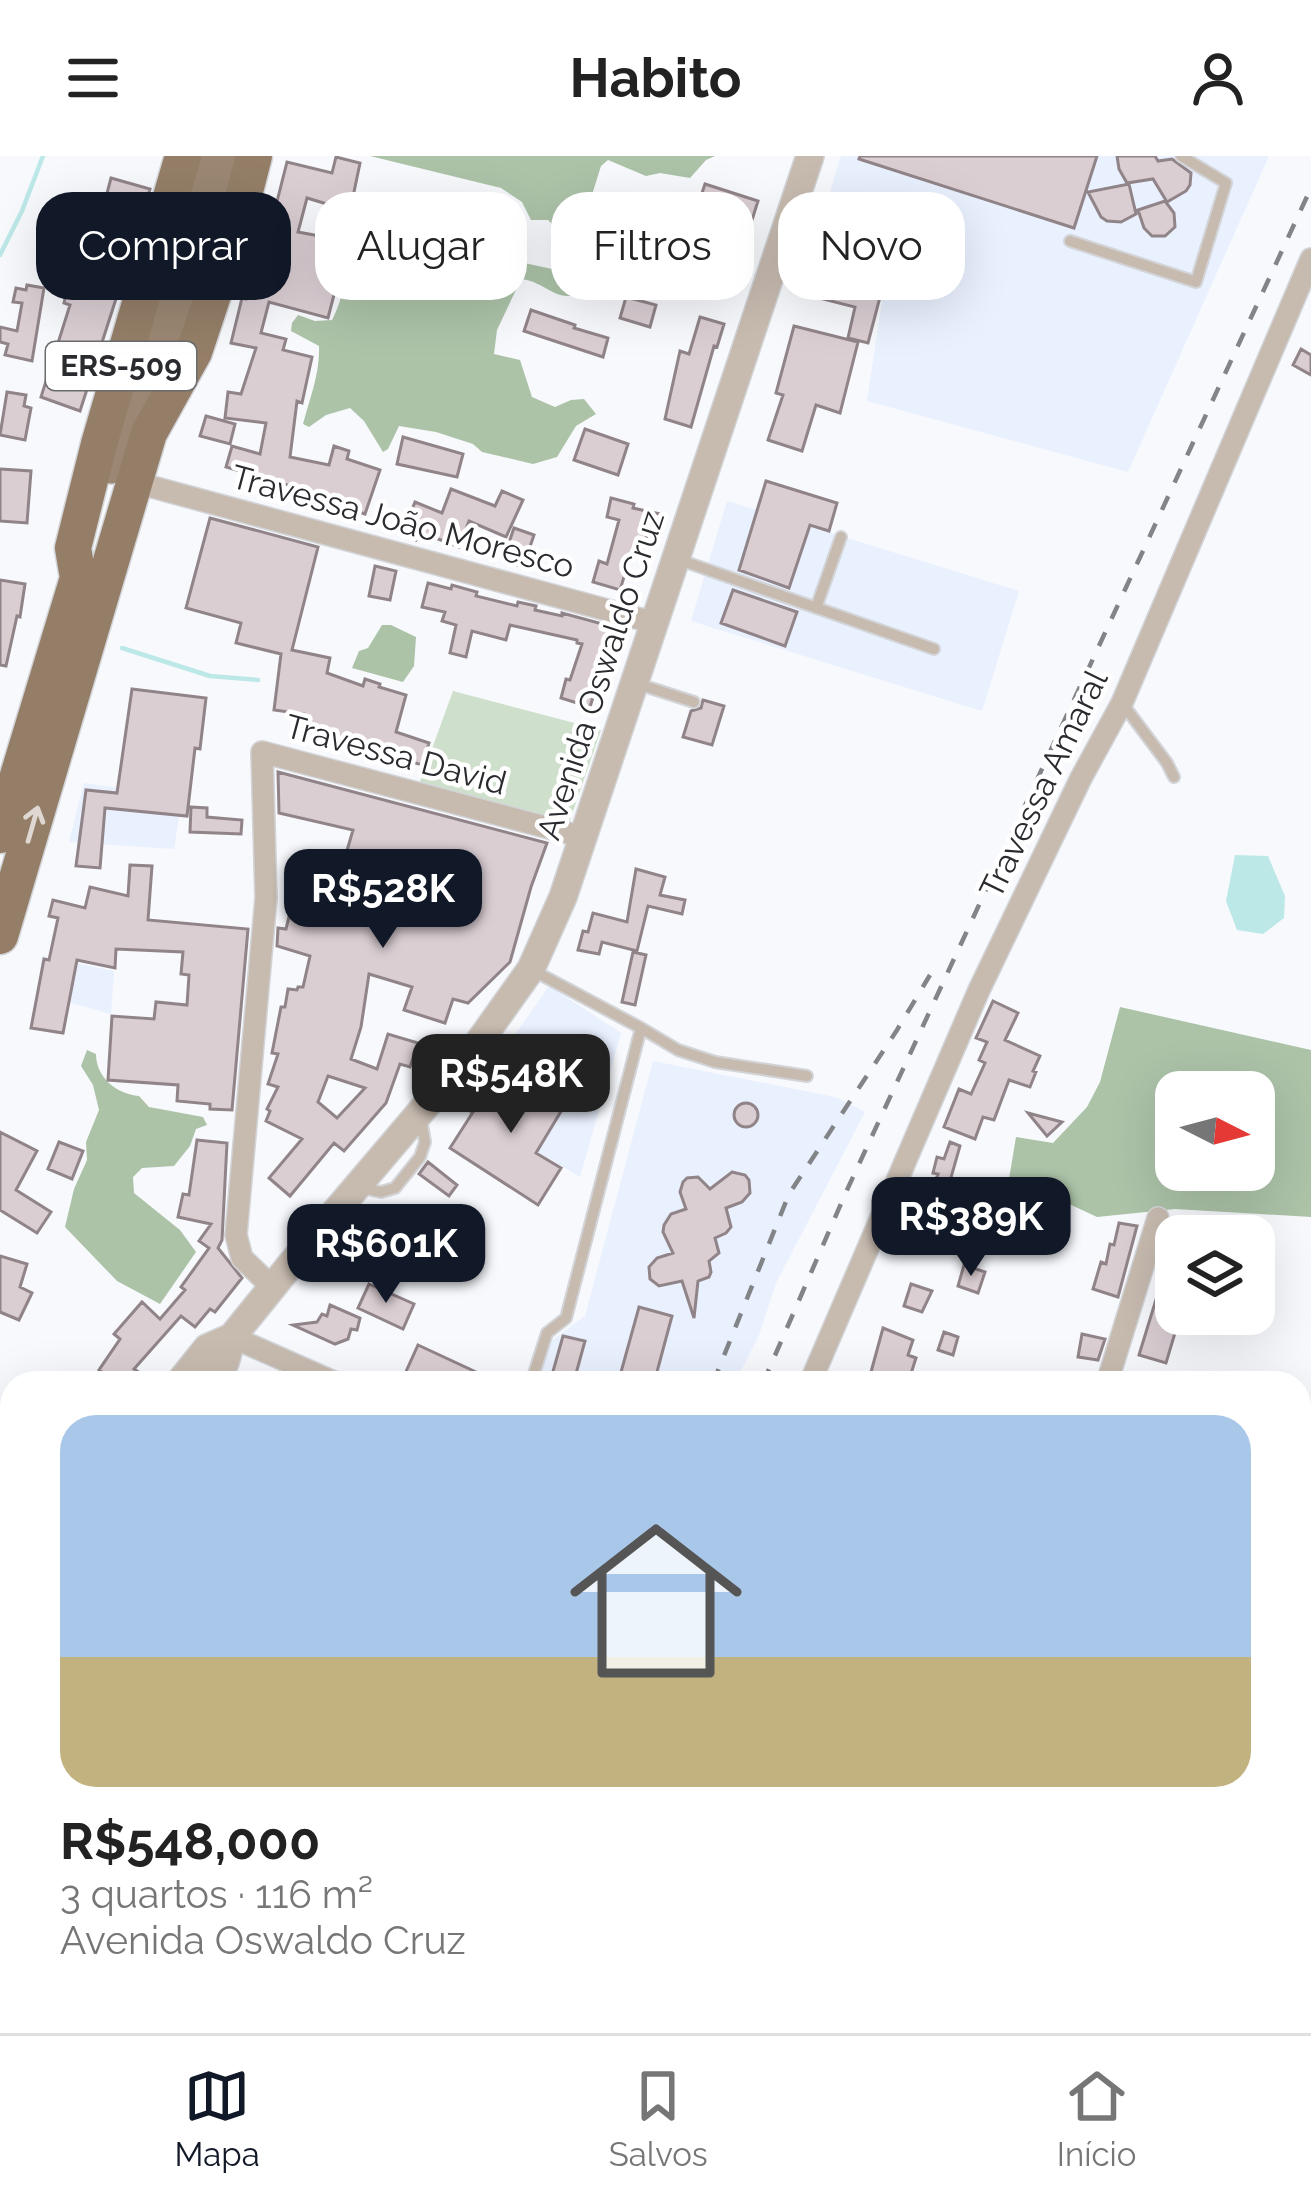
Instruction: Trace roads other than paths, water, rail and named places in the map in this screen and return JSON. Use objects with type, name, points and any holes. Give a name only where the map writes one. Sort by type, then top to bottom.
[{"type":"highway","name":"ERS-509","points":[[0,835],[10,765],[78,578],[73,548],[78,527],[183,156]]},
{"type":"highway","name":"ERS-509","points":[[0,936],[149,433],[194,352],[254,156]]},
{"type":"main road","name":"ERS-509","points":[[78,578],[203,156]]},
{"type":"main road","name":"ERS-509","points":[[149,433],[232,156]]},
{"type":"street","name":"Avenida Oswaldo Cruz","points":[[219,1371],[232,1336],[474,1049],[531,969],[584,837],[810,156]]},
{"type":"street","name":"Travessa Amaral","points":[[815,1371],[979,990],[1122,703],[1300,312],[1311,260]]},
{"type":"street","name":"Travessa João Moresco","points":[[134,482],[655,623]]},
{"type":"street","name":"Travessa David","points":[[272,1287],[242,1258],[236,1235],[266,898],[262,752],[584,837]]},
{"type":"street","points":[[1111,1371],[1155,1228]]},
{"type":"street","name":"Avenida Oswaldo Cruz","points":[[189,1371],[207,1348],[232,1336]]},
{"type":"street","points":[[232,1336],[309,1371]]},
{"type":"lane","points":[[1070,241],[1196,281],[1226,183],[1181,156]]},
{"type":"lane","points":[[816,608],[841,538]]},
{"type":"lane","points":[[676,559],[934,650]]},
{"type":"lane","points":[[635,683],[694,702]]},
{"type":"lane","points":[[1122,703],[1174,777]]},
{"type":"lane","points":[[531,969],[678,1050],[716,1062],[808,1076]]},
{"type":"lane","points":[[535,1371],[547,1333],[566,1318],[641,1028]]},
{"type":"water","points":[[1235,855],[1268,856],[1285,896],[1284,918],[1263,934],[1237,930],[1226,901]]},
{"type":"waterway","points":[[0,255],[43,156]]},
{"type":"waterway","points":[[122,648],[210,676],[258,680]]},
{"type":"railway","points":[[768,1371],[847,1190],[1311,188]]},
{"type":"railway","points":[[718,1371],[789,1194],[930,975]]}]
